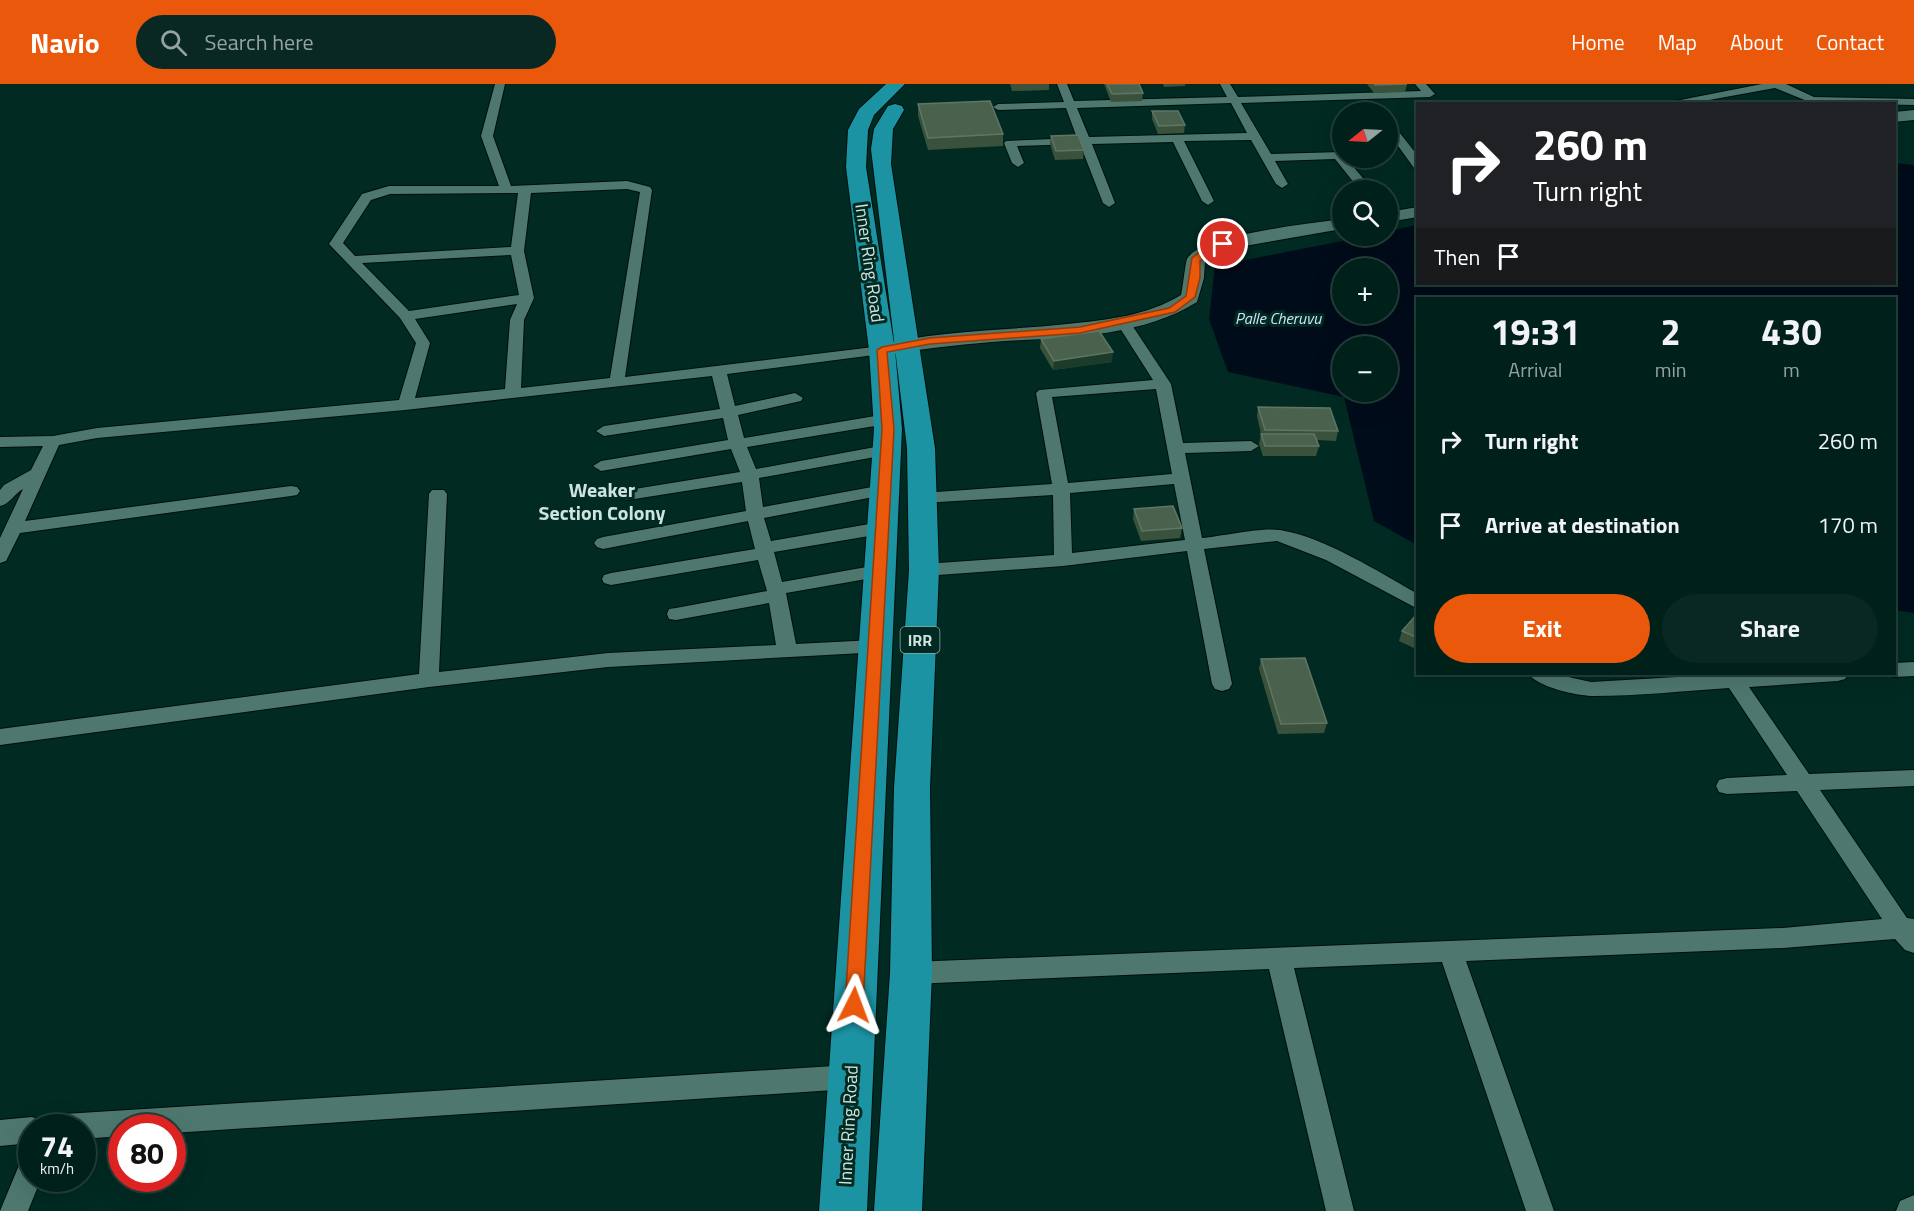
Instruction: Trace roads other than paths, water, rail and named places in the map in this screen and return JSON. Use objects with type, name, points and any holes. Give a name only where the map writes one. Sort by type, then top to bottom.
[{"type":"highway","name":"Inner Ring Road","points":[[896,84],[866,113],[858,130],[857,157],[895,347],[921,448],[924,570],[912,788],[911,973],[898,1211]]},
{"type":"highway","name":"Inner Ring Road","points":[[843,1211],[878,571],[895,347],[880,135],[886,120],[918,84]]},
{"type":"street","points":[[500,84],[488,136],[506,190]]},
{"type":"street","points":[[1062,84],[1109,203]]},
{"type":"street","points":[[1225,84],[1282,184]]},
{"type":"street","points":[[1358,84],[1370,100]]},
{"type":"street","points":[[1420,84],[1436,102]]},
{"type":"street","points":[[1676,102],[1777,84],[1812,100],[1914,102]]},
{"type":"street","points":[[998,106],[1370,100],[1430,94]]},
{"type":"street","points":[[1896,117],[1914,115]]},
{"type":"street","points":[[1018,163],[1010,143],[1255,136]]},
{"type":"street","points":[[1177,138],[1209,201]]},
{"type":"street","points":[[1398,139],[1407,152]]},
{"type":"street","points":[[1268,158],[1332,155]]},
{"type":"street","points":[[405,405],[423,343],[406,316],[336,244],[366,197],[388,190],[525,190],[627,185],[645,190],[617,382]]},
{"type":"street","points":[[513,393],[517,320],[527,298],[517,251],[525,190]]},
{"type":"street","points":[[1398,215],[1416,212]]},
{"type":"street","points":[[0,442],[53,441],[97,433],[405,405],[719,372],[895,347],[1080,330],[1172,310],[1190,297],[1196,278],[1196,260],[1209,250],[1223,244],[1332,226]]},
{"type":"street","points":[[350,260],[517,251]]},
{"type":"street","points":[[406,316],[527,298]]},
{"type":"street","points":[[1123,322],[1163,384],[1222,684]]},
{"type":"street","points":[[719,372],[737,443],[750,476],[755,516],[776,592],[787,650]]},
{"type":"street","points":[[1062,560],[1061,489],[1044,393],[1163,384]]},
{"type":"street","points":[[604,431],[729,412],[795,398]]},
{"type":"street","points":[[601,466],[737,443],[887,435]]},
{"type":"street","points":[[628,495],[750,476],[887,435]]},
{"type":"street","points":[[0,557],[53,441]]},
{"type":"street","points":[[1176,448],[1251,446]]},
{"type":"street","points":[[0,501],[10,489],[39,473]]},
{"type":"street","points":[[922,498],[1181,478]]},
{"type":"street","points":[[603,543],[883,490]]},
{"type":"street","points":[[13,528],[291,491]]},
{"type":"street","points":[[429,680],[438,494]]},
{"type":"street","points":[[610,579],[881,528]]},
{"type":"street","points":[[924,570],[1062,560],[1278,535],[1297,540],[1372,576],[1416,602]]},
{"type":"street","points":[[676,614],[878,571]]},
{"type":"street","points":[[0,737],[429,680],[608,660],[874,647]]},
{"type":"street","points":[[1896,670],[1914,669]]},
{"type":"street","points":[[1541,675],[1552,681],[1591,689],[1821,675]]},
{"type":"street","points":[[1734,680],[1910,933]]},
{"type":"street","points":[[1727,786],[1914,778]]},
{"type":"street","points":[[911,973],[1910,933]]},
{"type":"street","points":[[1450,951],[1540,1211]]},
{"type":"street","points":[[1279,958],[1340,1211]]},
{"type":"street","points":[[96,1125],[850,1077]]},
{"type":"street","points":[[0,1133],[18,1131]]},
{"type":"street","points":[[14,1211],[22,1192]]},
{"type":"street","points":[[1910,1211],[1914,1209]]},
{"type":"water","name":"Palle Cheruvu","points":[[1896,163],[1914,165],[1914,613],[1896,610],[1896,297],[1416,297],[1416,544],[1374,521],[1345,402],[1398,402],[1398,336],[1332,336],[1332,394],[1228,372],[1209,319],[1215,266],[1332,243],[1332,246],[1398,246],[1398,229],[1416,225],[1416,285],[1896,285]]},
{"type":"district","name":"Weaker Section Colony","points":[[602,500]]}]
